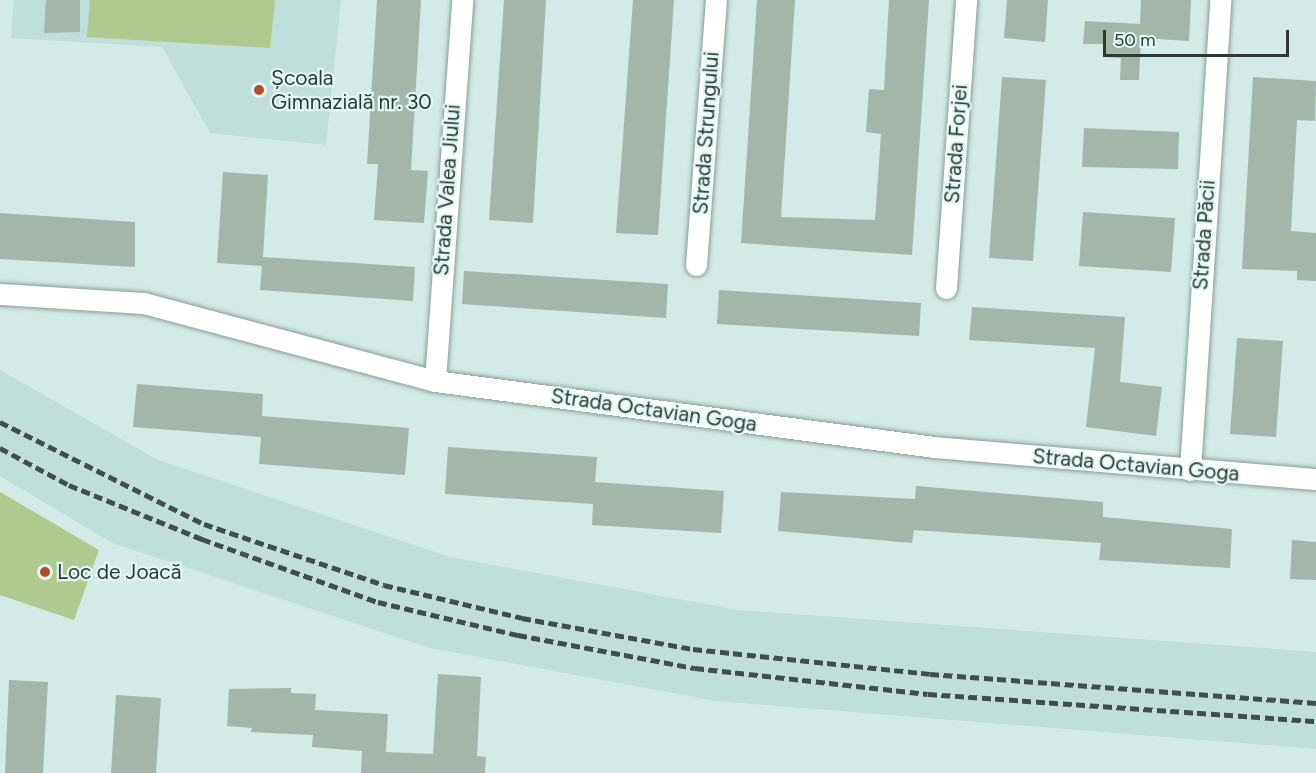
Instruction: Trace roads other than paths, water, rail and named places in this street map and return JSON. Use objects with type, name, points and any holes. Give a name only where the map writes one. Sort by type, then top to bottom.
[{"type":"street","name":"Strada Valea Jiului","points":[[435,381],[462,0]]},
{"type":"street","name":"Strada Strungului","points":[[696,265],[716,0]]},
{"type":"street","name":"Strada Forjei","points":[[946,288],[966,0]]},
{"type":"street","name":"Strada Păcii","points":[[1190,470],[1220,0]]},
{"type":"street","name":"Strada Octavian Goga","points":[[0,294],[144,303],[435,381],[934,447],[1316,479]]},
{"type":"railway","points":[[0,422],[204,524],[384,585],[522,618],[693,649],[930,674],[1316,703]]},
{"type":"railway","points":[[0,448],[69,485],[202,539],[378,602],[518,635],[695,668],[928,694],[1316,721]]},
{"type":"place","name":"Școala Gimnazială nr. 30","points":[[259,90]]},
{"type":"place","name":"Loc de Joacă","points":[[45,572]]}]
